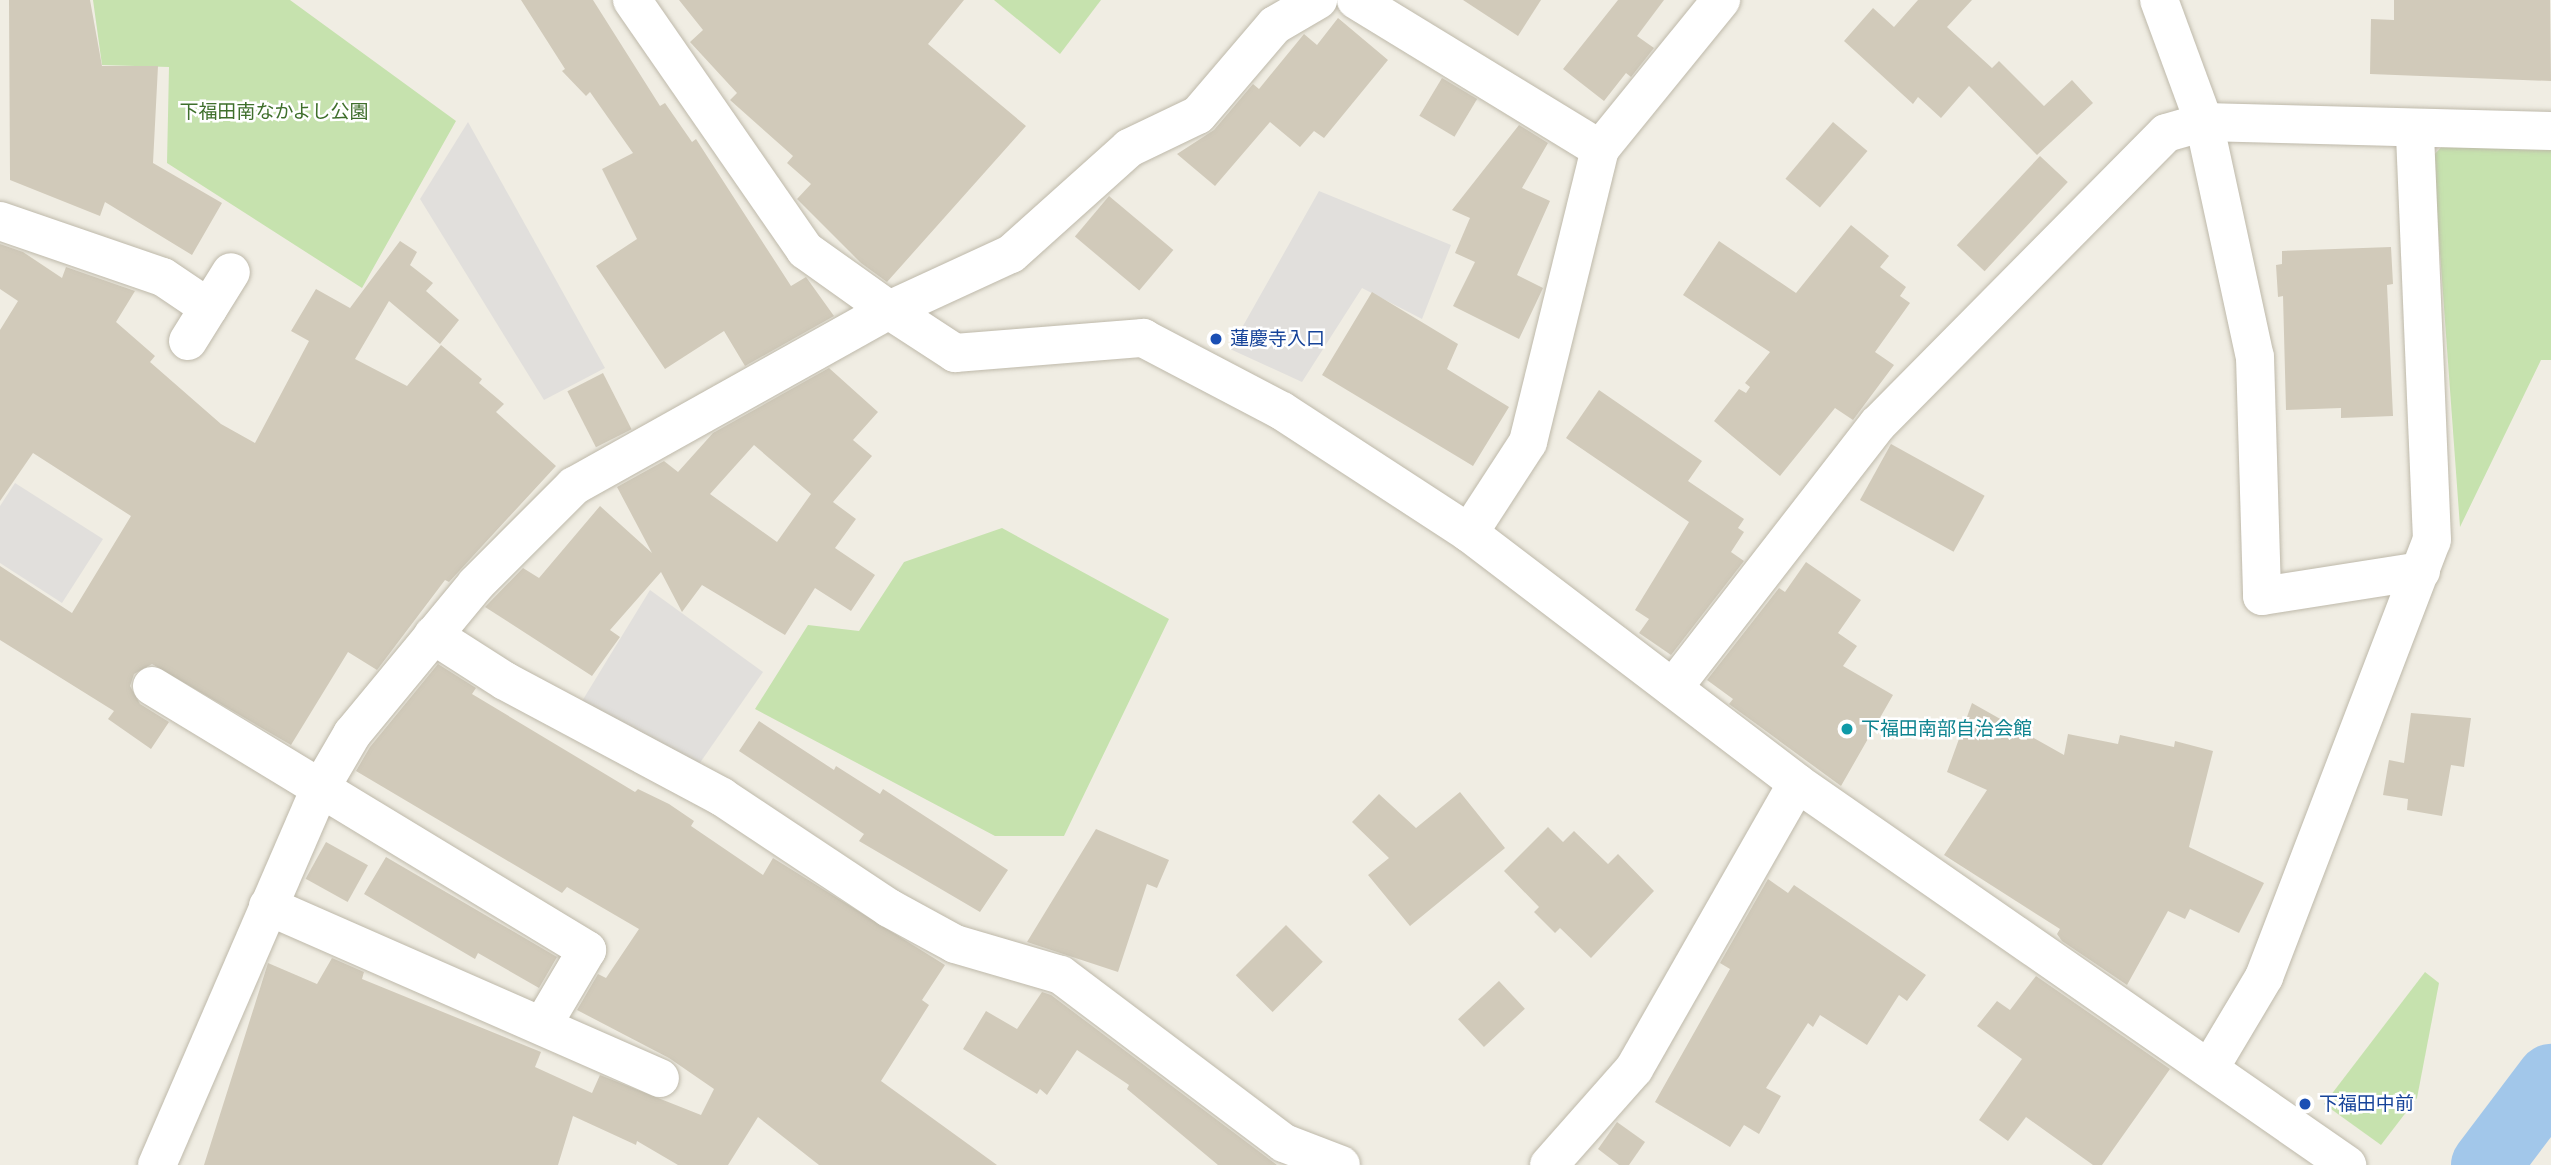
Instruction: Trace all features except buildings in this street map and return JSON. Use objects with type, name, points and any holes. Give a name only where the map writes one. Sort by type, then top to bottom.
[{"type":"street","points":[[632,0],[805,250],[889,310],[955,353],[1143,338],[1282,411],[1469,533],[1797,783],[2211,1066],[2347,1165]]},
{"type":"street","points":[[156,1165],[320,789],[360,724],[476,584],[574,486],[889,310],[1011,254],[1129,148],[1198,115],[1275,26],[1318,0]]},
{"type":"street","points":[[1356,0],[1600,149]]},
{"type":"street","points":[[1469,533],[1528,442],[1600,149],[1721,0]]},
{"type":"street","points":[[2159,0],[2204,122],[2255,357],[2262,596],[2421,571]]},
{"type":"street","points":[[1673,688],[1767,562],[1926,371],[2166,133],[2204,122],[2551,131]]},
{"type":"street","points":[[2211,1066],[2264,977],[2432,540],[2415,129]]},
{"type":"street","points":[[0,220],[163,277],[209,308]]},
{"type":"street","points":[[188,341],[231,272]]},
{"type":"street","points":[[433,635],[505,681],[722,797],[889,908],[955,944],[1061,975],[1284,1143],[1341,1165]]},
{"type":"street","points":[[152,686],[587,950],[542,1026]]},
{"type":"street","points":[[1549,1165],[1634,1069],[1797,783]]},
{"type":"street","points":[[268,906],[660,1078]]},
{"type":"green space","name":"下福田南なかよし公園","points":[[93,0],[290,0],[456,121],[362,288],[167,163],[169,67],[102,65]]},
{"type":"green space","points":[[994,0],[1101,0],[1060,54]]},
{"type":"green space","points":[[2445,143],[2551,148],[2551,360],[2541,360],[2460,527],[2433,156]]},
{"type":"green space","points":[[1002,528],[1169,619],[1064,836],[995,836],[755,709],[808,625],[859,631],[904,562]]},
{"type":"green space","points":[[2425,972],[2439,983],[2417,1098],[2381,1145],[2324,1104]]},
{"type":"shaded area","points":[[468,122],[605,368],[544,400],[420,199]]},
{"type":"shaded area","points":[[1319,191],[1451,245],[1422,319],[1362,288],[1302,382],[1230,349]]},
{"type":"shaded area","points":[[15,483],[103,539],[62,603],[0,563],[0,506]]},
{"type":"shaded area","points":[[650,590],[763,672],[695,770],[579,706]]},
{"type":"waterway","points":[[2486,1165],[2551,1079]]},
{"type":"place","name":"蓮慶寺入口","points":[[1216,339]]},
{"type":"place","name":"下福田南部自治会館","points":[[1847,729]]},
{"type":"place","name":"下福田中前","points":[[2305,1104]]}]
